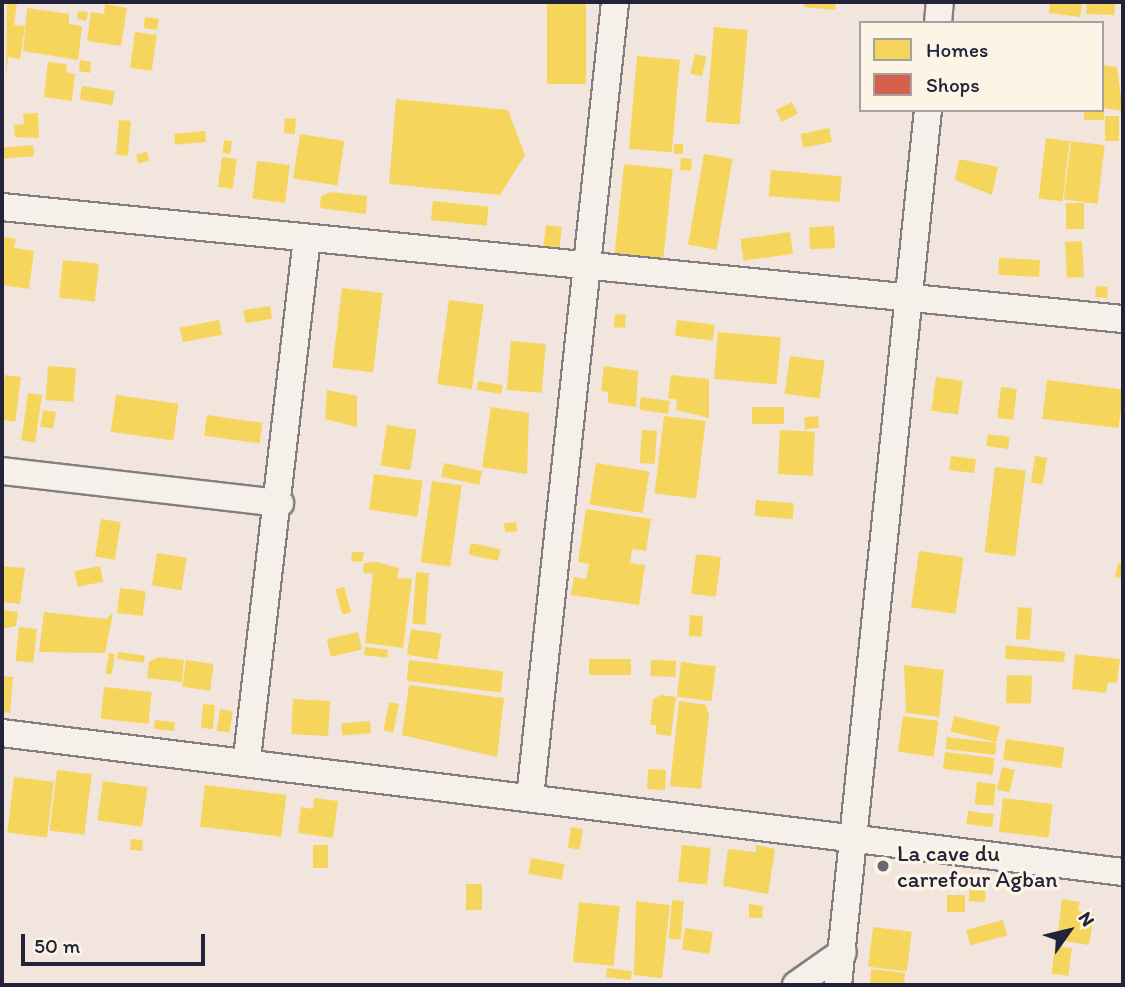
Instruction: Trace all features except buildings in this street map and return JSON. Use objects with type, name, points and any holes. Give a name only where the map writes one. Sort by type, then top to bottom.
[{"type":"street","points":[[530,798],[589,269],[615,2]]},
{"type":"street","points":[[938,21],[940,2]]},
{"type":"street","points":[[839,984],[857,837],[928,112]]},
{"type":"street","points":[[2,207],[589,269],[1123,319]]},
{"type":"street","points":[[247,758],[280,503],[307,238]]},
{"type":"street","points":[[2,471],[280,503]]},
{"type":"street","points":[[2,733],[247,758],[530,798],[1123,872]]},
{"type":"street","points":[[796,985],[842,952]]},
{"type":"place","name":"La cave du carrefour Agban","points":[[883,866]]}]
